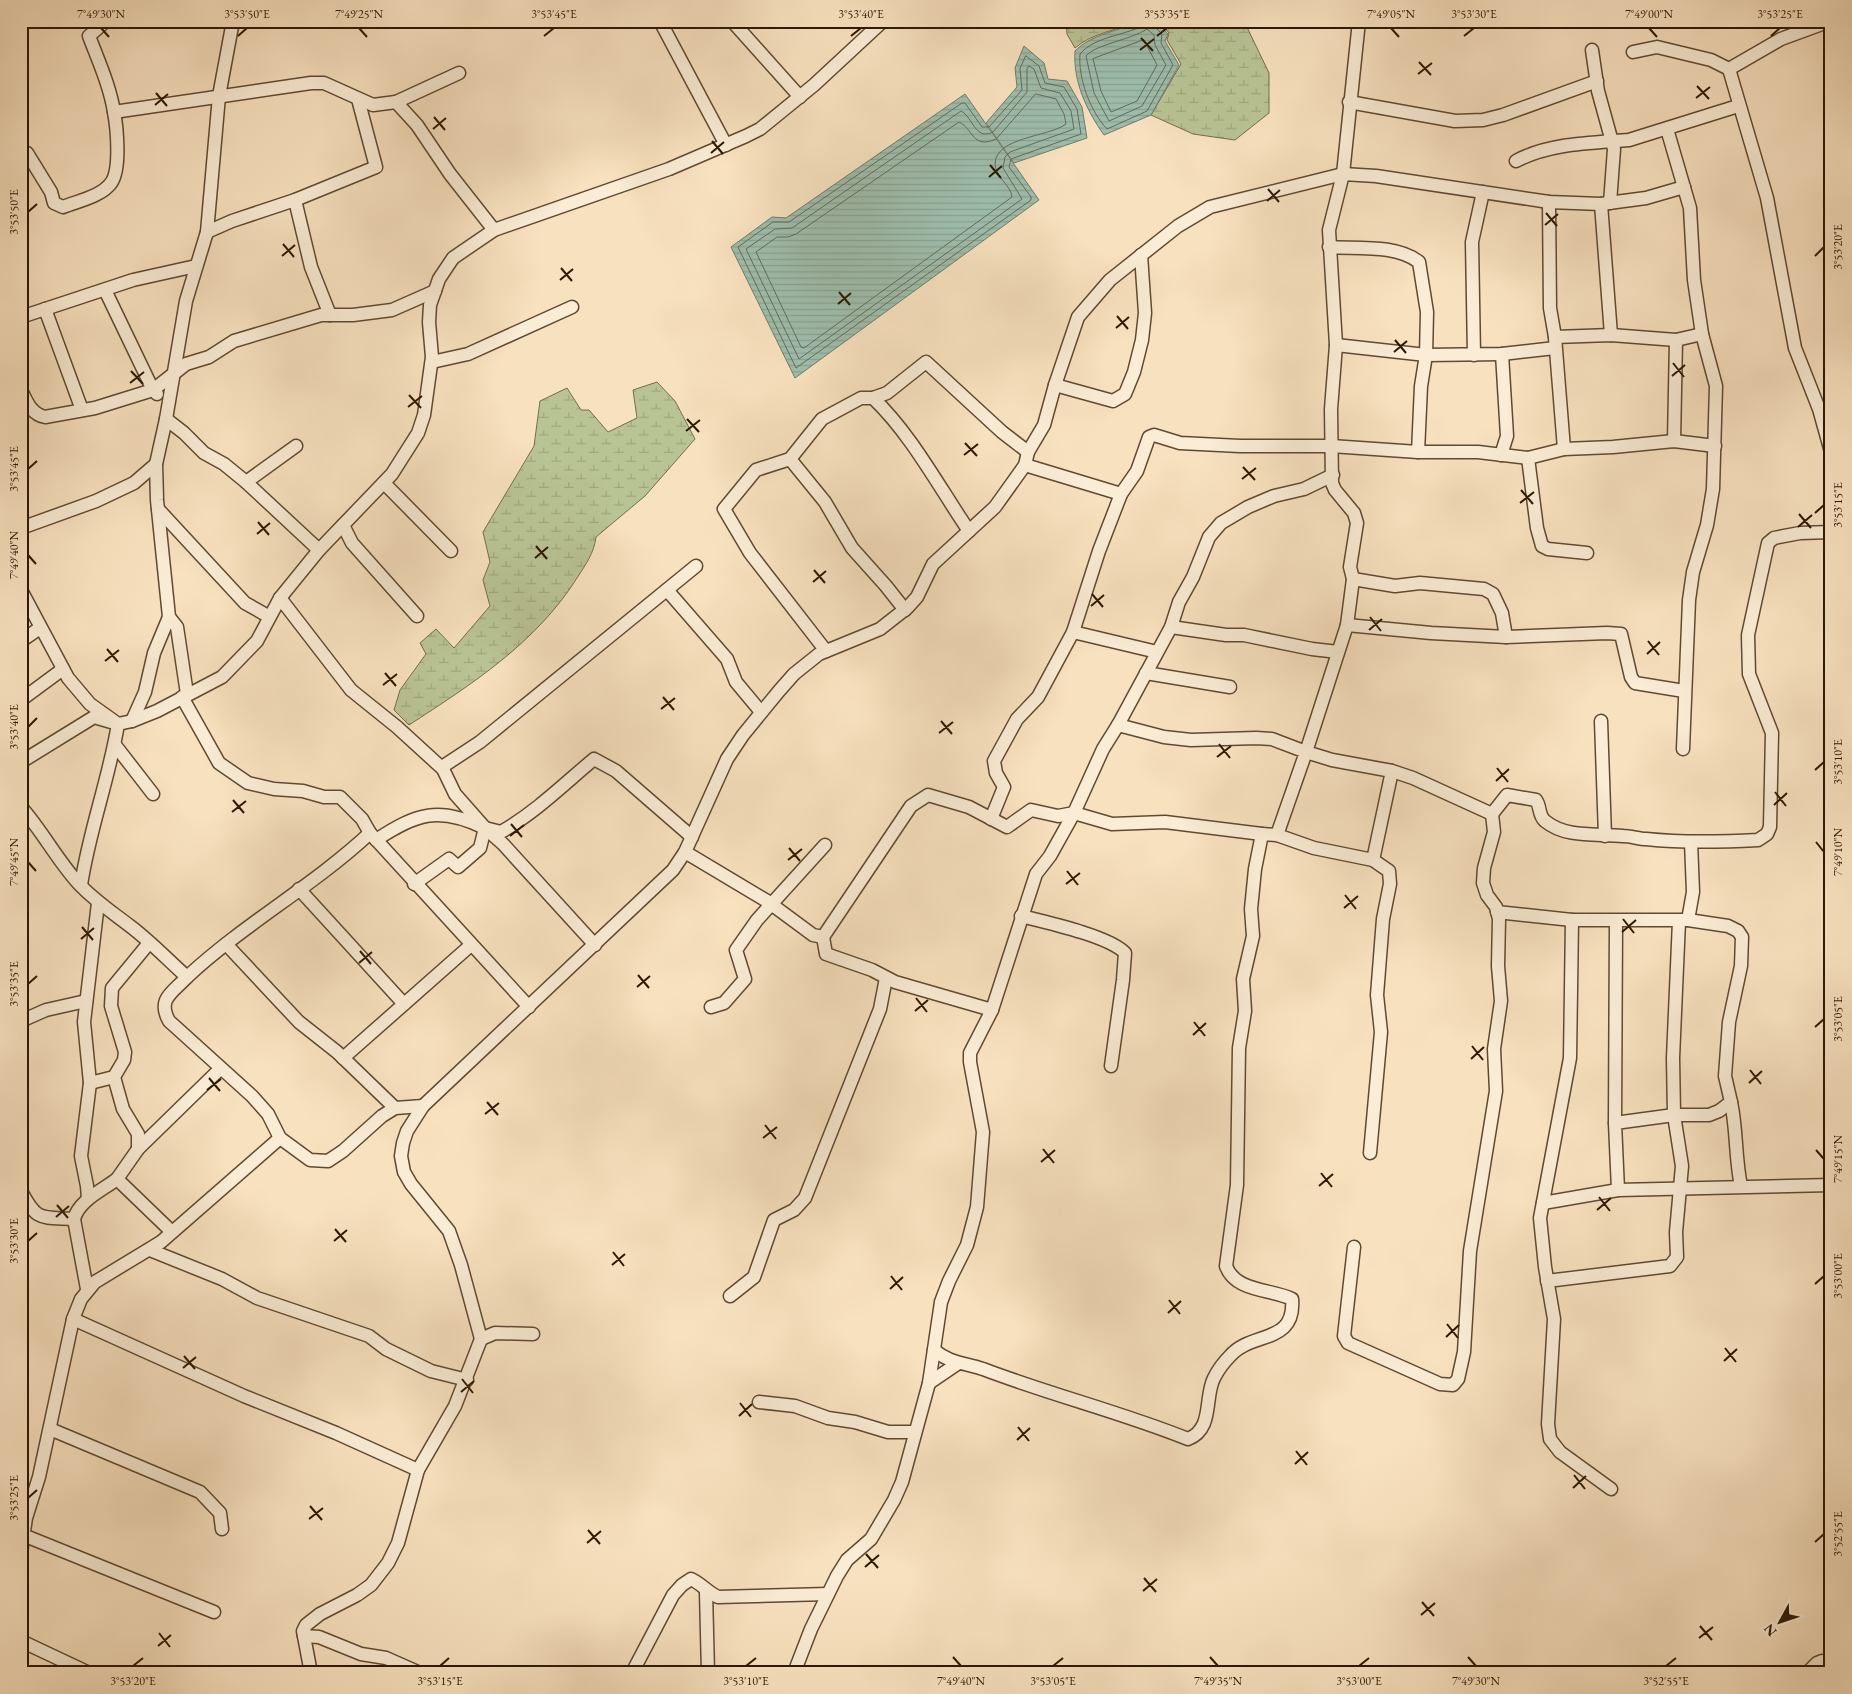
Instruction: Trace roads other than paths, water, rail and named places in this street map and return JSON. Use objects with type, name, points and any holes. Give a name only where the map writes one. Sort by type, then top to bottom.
[{"type":"street","points":[[21,156],[27,153],[51,192],[54,203],[58,206],[64,207],[103,191],[111,183],[117,154],[114,112],[89,36],[106,21]]},
{"type":"street","points":[[132,721],[145,692],[154,653],[169,616],[158,509],[156,464],[166,419],[186,301],[207,232],[219,96],[233,21]]},
{"type":"street","points":[[660,21],[726,145]]},
{"type":"street","points":[[732,21],[800,97]]},
{"type":"street","points":[[1277,835],[1347,624],[1353,580],[1350,567],[1357,523],[1354,513],[1335,490],[1332,483],[1331,409],[1336,345],[1329,230],[1343,174],[1359,21]]},
{"type":"street","points":[[1729,69],[1781,39],[1830,21]]},
{"type":"street","points":[[21,762],[94,718],[118,724],[132,721],[157,711],[184,695],[222,677],[257,641],[268,616],[280,598],[319,550],[384,484],[418,434],[424,415],[432,362],[429,322],[430,305],[438,279],[453,258],[494,230],[669,170],[760,129],[800,97],[880,22]]},
{"type":"street","points":[[1633,52],[1657,48],[1711,60],[1729,69],[1738,106],[1767,198],[1795,348],[1819,409],[1831,452]]},
{"type":"street","points":[[1592,50],[1610,140],[1614,149],[1605,203],[1611,335]]},
{"type":"street","points":[[114,112],[311,83],[324,83],[373,105],[396,102],[459,73]]},
{"type":"street","points":[[1350,102],[1468,122],[1503,115],[1597,81]]},
{"type":"street","points":[[207,232],[232,220],[295,200],[376,168],[358,99]]},
{"type":"street","points":[[396,102],[417,126],[450,174],[494,230]]},
{"type":"street","points":[[1516,161],[1537,152],[1610,140],[1629,140],[1738,106]]},
{"type":"street","points":[[1668,129],[1691,217],[1694,280],[1702,334],[1716,386],[1713,489],[1707,525],[1693,572],[1690,600],[1684,691],[1683,749]]},
{"type":"street","points":[[311,1673],[303,1631],[306,1625],[320,1614],[357,1595],[371,1585],[388,1563],[398,1543],[418,1470],[455,1406],[467,1380],[481,1339],[461,1265],[449,1231],[410,1184],[404,1172],[401,1156],[407,1131],[423,1106],[529,1008],[673,870],[685,852],[727,759],[761,712],[794,674],[818,654],[880,629],[905,610],[917,597],[933,564],[995,507],[1025,465],[1028,452],[1044,425],[1055,385],[1078,317],[1110,280],[1178,226],[1210,207],[1343,174],[1376,176],[1549,202],[1605,203],[1646,198],[1684,187]]},
{"type":"street","points":[[1474,355],[1472,247],[1475,220],[1483,192]]},
{"type":"street","points":[[295,200],[311,267],[330,315]]},
{"type":"street","points":[[1549,202],[1550,308],[1555,343],[1564,449]]},
{"type":"street","points":[[1329,247],[1388,250],[1414,258],[1419,262],[1427,312],[1426,355],[1421,386],[1418,452]]},
{"type":"street","points":[[1055,385],[1113,401],[1125,394],[1134,372],[1146,313],[1141,256]]},
{"type":"street","points":[[21,317],[133,280],[196,266]]},
{"type":"street","points":[[105,290],[153,390],[168,406]]},
{"type":"street","points":[[21,390],[32,411],[38,415],[45,417],[82,410],[153,390],[186,364],[208,357],[234,341],[321,315],[353,315],[392,310],[410,304],[435,291]]},
{"type":"street","points":[[410,304],[422,311],[429,322]]},
{"type":"street","points":[[432,362],[468,354],[572,308]]},
{"type":"street","points":[[45,309],[82,410]]},
{"type":"street","points":[[1336,345],[1426,355],[1474,355],[1502,354],[1555,343],[1611,335],[1676,340],[1702,334]]},
{"type":"street","points":[[1674,441],[1676,340]]},
{"type":"street","points":[[1501,455],[1507,436],[1502,354]]},
{"type":"street","points":[[826,651],[750,553],[724,508],[756,470],[790,459],[822,419],[861,398],[873,398],[888,393],[926,362],[1002,432],[1028,452]]},
{"type":"street","points":[[873,398],[886,410],[915,448],[969,531]]},
{"type":"street","points":[[166,419],[184,433],[204,454],[224,464],[246,482],[319,550]]},
{"type":"street","points":[[991,819],[1004,787],[996,773],[994,761],[1017,719],[1038,697],[1074,632],[1099,551],[1121,494],[1137,471],[1149,436],[1180,443],[1240,446],[1331,446],[1418,452],[1478,452],[1528,458],[1564,449],[1613,447],[1674,441],[1715,446]]},
{"type":"street","points":[[246,482],[296,446]]},
{"type":"street","points":[[1528,458],[1537,528],[1542,546],[1548,550],[1587,553]]},
{"type":"street","points":[[790,459],[825,502],[852,548],[905,610]]},
{"type":"street","points":[[21,528],[96,501],[126,487],[156,464]]},
{"type":"street","points":[[1025,465],[1121,494]]},
{"type":"street","points":[[794,1673],[811,1629],[847,1560],[871,1539],[894,1500],[902,1482],[914,1432],[929,1383],[941,1302],[967,1245],[977,1207],[983,1132],[970,1053],[992,1010],[1036,874],[1050,856],[1074,813],[1103,749],[1171,627],[1179,602],[1193,577],[1208,537],[1221,523],[1258,502],[1304,489],[1333,475]]},
{"type":"street","points":[[384,484],[451,551]]},
{"type":"street","points":[[158,509],[245,603],[268,616]]},
{"type":"street","points":[[343,525],[352,543],[417,616]]},
{"type":"street","points":[[1354,1247],[1344,1336],[1348,1342],[1440,1384],[1453,1385],[1458,1379],[1464,1352],[1470,1252],[1496,1091],[1494,1049],[1501,1001],[1497,912],[1487,895],[1483,883],[1484,868],[1494,832],[1492,814],[1507,796],[1513,795],[1536,800],[1541,817],[1546,822],[1563,830],[1605,836],[1692,842],[1758,840],[1767,834],[1770,827],[1772,733],[1749,674],[1748,635],[1768,543],[1774,538],[1800,533],[1831,532]]},
{"type":"street","points":[[443,769],[480,742],[696,566]]},
{"type":"street","points":[[1353,580],[1395,586],[1420,583],[1484,589],[1493,594],[1502,613],[1506,636]]},
{"type":"street","points":[[21,590],[63,669],[90,704],[118,724]]},
{"type":"street","points":[[667,590],[727,659],[736,682],[761,712]]},
{"type":"street","points":[[280,598],[351,690],[397,727],[443,769],[455,794],[595,945]]},
{"type":"street","points":[[169,616],[177,627],[184,695],[219,763],[248,782],[274,789],[340,797],[362,819],[373,837],[414,884],[529,1008]]},
{"type":"street","points":[[1347,624],[1431,633],[1506,636],[1620,634],[1631,677],[1635,683],[1684,691]]},
{"type":"street","points":[[1171,627],[1226,635],[1244,635],[1312,649],[1338,652]]},
{"type":"street","points":[[21,641],[40,628]]},
{"type":"street","points":[[1074,632],[1157,652]]},
{"type":"street","points":[[21,700],[63,669]]},
{"type":"street","points":[[1146,673],[1230,687]]},
{"type":"street","points":[[1601,721],[1605,836]]},
{"type":"street","points":[[81,885],[89,838],[96,822],[115,745],[118,724]]},
{"type":"street","points":[[1118,725],[1164,738],[1190,740],[1272,739],[1332,760],[1392,771],[1413,778],[1492,814]]},
{"type":"street","points":[[115,745],[153,794]]},
{"type":"street","points":[[423,1106],[395,1108],[382,1116],[328,1162],[310,1160],[280,1138],[268,1114],[252,1096],[169,1021],[163,1010],[165,1001],[187,977],[226,944],[299,889],[373,837],[421,816],[454,815],[485,828],[501,832],[542,805],[594,758],[616,771],[692,837]]},
{"type":"street","points":[[1372,860],[1392,771]]},
{"type":"street","points":[[992,1010],[886,978],[872,970],[826,954],[823,937],[911,806],[928,795],[969,807],[1007,826],[1031,810],[1058,816],[1074,813],[1112,824],[1166,822],[1277,835],[1314,848],[1372,860],[1389,871],[1390,884],[1383,919],[1377,995],[1381,1032],[1370,1153]]},
{"type":"street","points":[[21,807],[36,824],[55,856],[81,885],[98,902],[149,943],[187,977]]},
{"type":"street","points":[[414,884],[449,858],[458,867],[480,848],[485,828]]},
{"type":"street","points":[[934,1350],[957,1364],[971,1365],[1022,1385],[1144,1422],[1188,1439],[1195,1436],[1205,1421],[1213,1379],[1229,1356],[1243,1345],[1274,1334],[1287,1325],[1291,1318],[1292,1299],[1254,1289],[1232,1277],[1226,1266],[1237,1185],[1239,1048],[1245,1011],[1243,979],[1254,936],[1251,909],[1255,870],[1262,834]]},
{"type":"street","points":[[1547,1280],[1670,1266],[1677,1257],[1679,1188],[1682,1166],[1674,1115],[1673,1058],[1683,921],[1694,892],[1692,842]]},
{"type":"street","points":[[711,1007],[724,1003],[745,979],[736,950],[757,920],[773,905],[825,845]]},
{"type":"street","points":[[685,852],[773,905],[813,935],[823,937]]},
{"type":"street","points":[[299,889],[404,1004]]},
{"type":"street","points":[[88,1199],[80,1156],[90,1083],[84,1022],[98,902]]},
{"type":"street","points":[[1497,912],[1572,920],[1683,921],[1728,926],[1738,931],[1742,937],[1741,966],[1729,1022],[1725,1076],[1736,1127],[1736,1164],[1741,1186]]},
{"type":"street","points":[[1021,916],[1106,941],[1121,948],[1125,953],[1124,980],[1111,1066]]},
{"type":"street","points":[[1572,920],[1570,1058],[1540,1218],[1554,1320],[1548,1424],[1550,1439],[1573,1463],[1611,1490]]},
{"type":"street","points":[[1616,921],[1615,1123],[1618,1190]]},
{"type":"street","points":[[90,1083],[114,1077],[124,1060],[125,1052],[112,1006],[112,988],[149,943]]},
{"type":"street","points":[[226,944],[299,1022],[343,1058],[395,1108]]},
{"type":"street","points":[[343,1058],[471,945]]},
{"type":"street","points":[[730,1296],[754,1277],[774,1220],[794,1210],[805,1198],[880,1010],[886,978]]},
{"type":"street","points":[[21,1021],[46,1010],[86,1001]]},
{"type":"street","points":[[87,1289],[74,1219],[76,1212],[88,1199],[118,1178],[138,1149],[220,1069]]},
{"type":"street","points":[[114,1077],[123,1109],[138,1134],[138,1149]]},
{"type":"street","points":[[1615,1123],[1674,1115],[1709,1115],[1719,1112],[1731,1102]]},
{"type":"street","points":[[21,1552],[50,1429],[73,1319],[87,1289],[95,1282],[150,1250],[280,1138]]},
{"type":"street","points":[[118,1178],[172,1232]]},
{"type":"street","points":[[1543,1204],[1618,1190],[1831,1185]]},
{"type":"street","points":[[21,1190],[35,1214],[41,1217],[74,1219]]},
{"type":"street","points":[[150,1250],[222,1279],[257,1298],[369,1336],[386,1349],[432,1371],[467,1380]]},
{"type":"street","points":[[73,1319],[244,1396],[336,1433],[418,1470]]},
{"type":"street","points":[[481,1339],[495,1333],[532,1334]]},
{"type":"street","points":[[929,1383],[957,1364]]},
{"type":"street","points":[[759,1402],[795,1406],[828,1418],[855,1422],[888,1432],[914,1432]]},
{"type":"street","points":[[50,1429],[200,1492],[220,1513],[222,1529]]},
{"type":"street","points":[[24,1535],[214,1612]]},
{"type":"street","points":[[632,1673],[673,1595],[691,1579],[700,1583],[706,1592],[708,1673]]},
{"type":"street","points":[[706,1592],[718,1597],[828,1594]]},
{"type":"street","points":[[304,1636],[319,1637],[361,1654],[386,1658],[420,1673]]},
{"type":"street","points":[[21,1641],[89,1673]]},
{"type":"street","points":[[1808,1673],[1816,1663],[1822,1661],[1831,1666]]},
{"type":"water","points":[[1141,21],[1156,24],[1168,34],[1165,41],[1179,65],[1151,115],[1104,135],[1082,96],[1076,74],[1075,51],[1097,37]]},
{"type":"water","points":[[1024,46],[1044,63],[1048,79],[1067,81],[1082,107],[1087,138],[1014,163],[986,123],[1017,87],[1015,68]]},
{"type":"water","points":[[965,94],[1039,200],[795,378],[731,247],[772,217],[786,218]]}]
